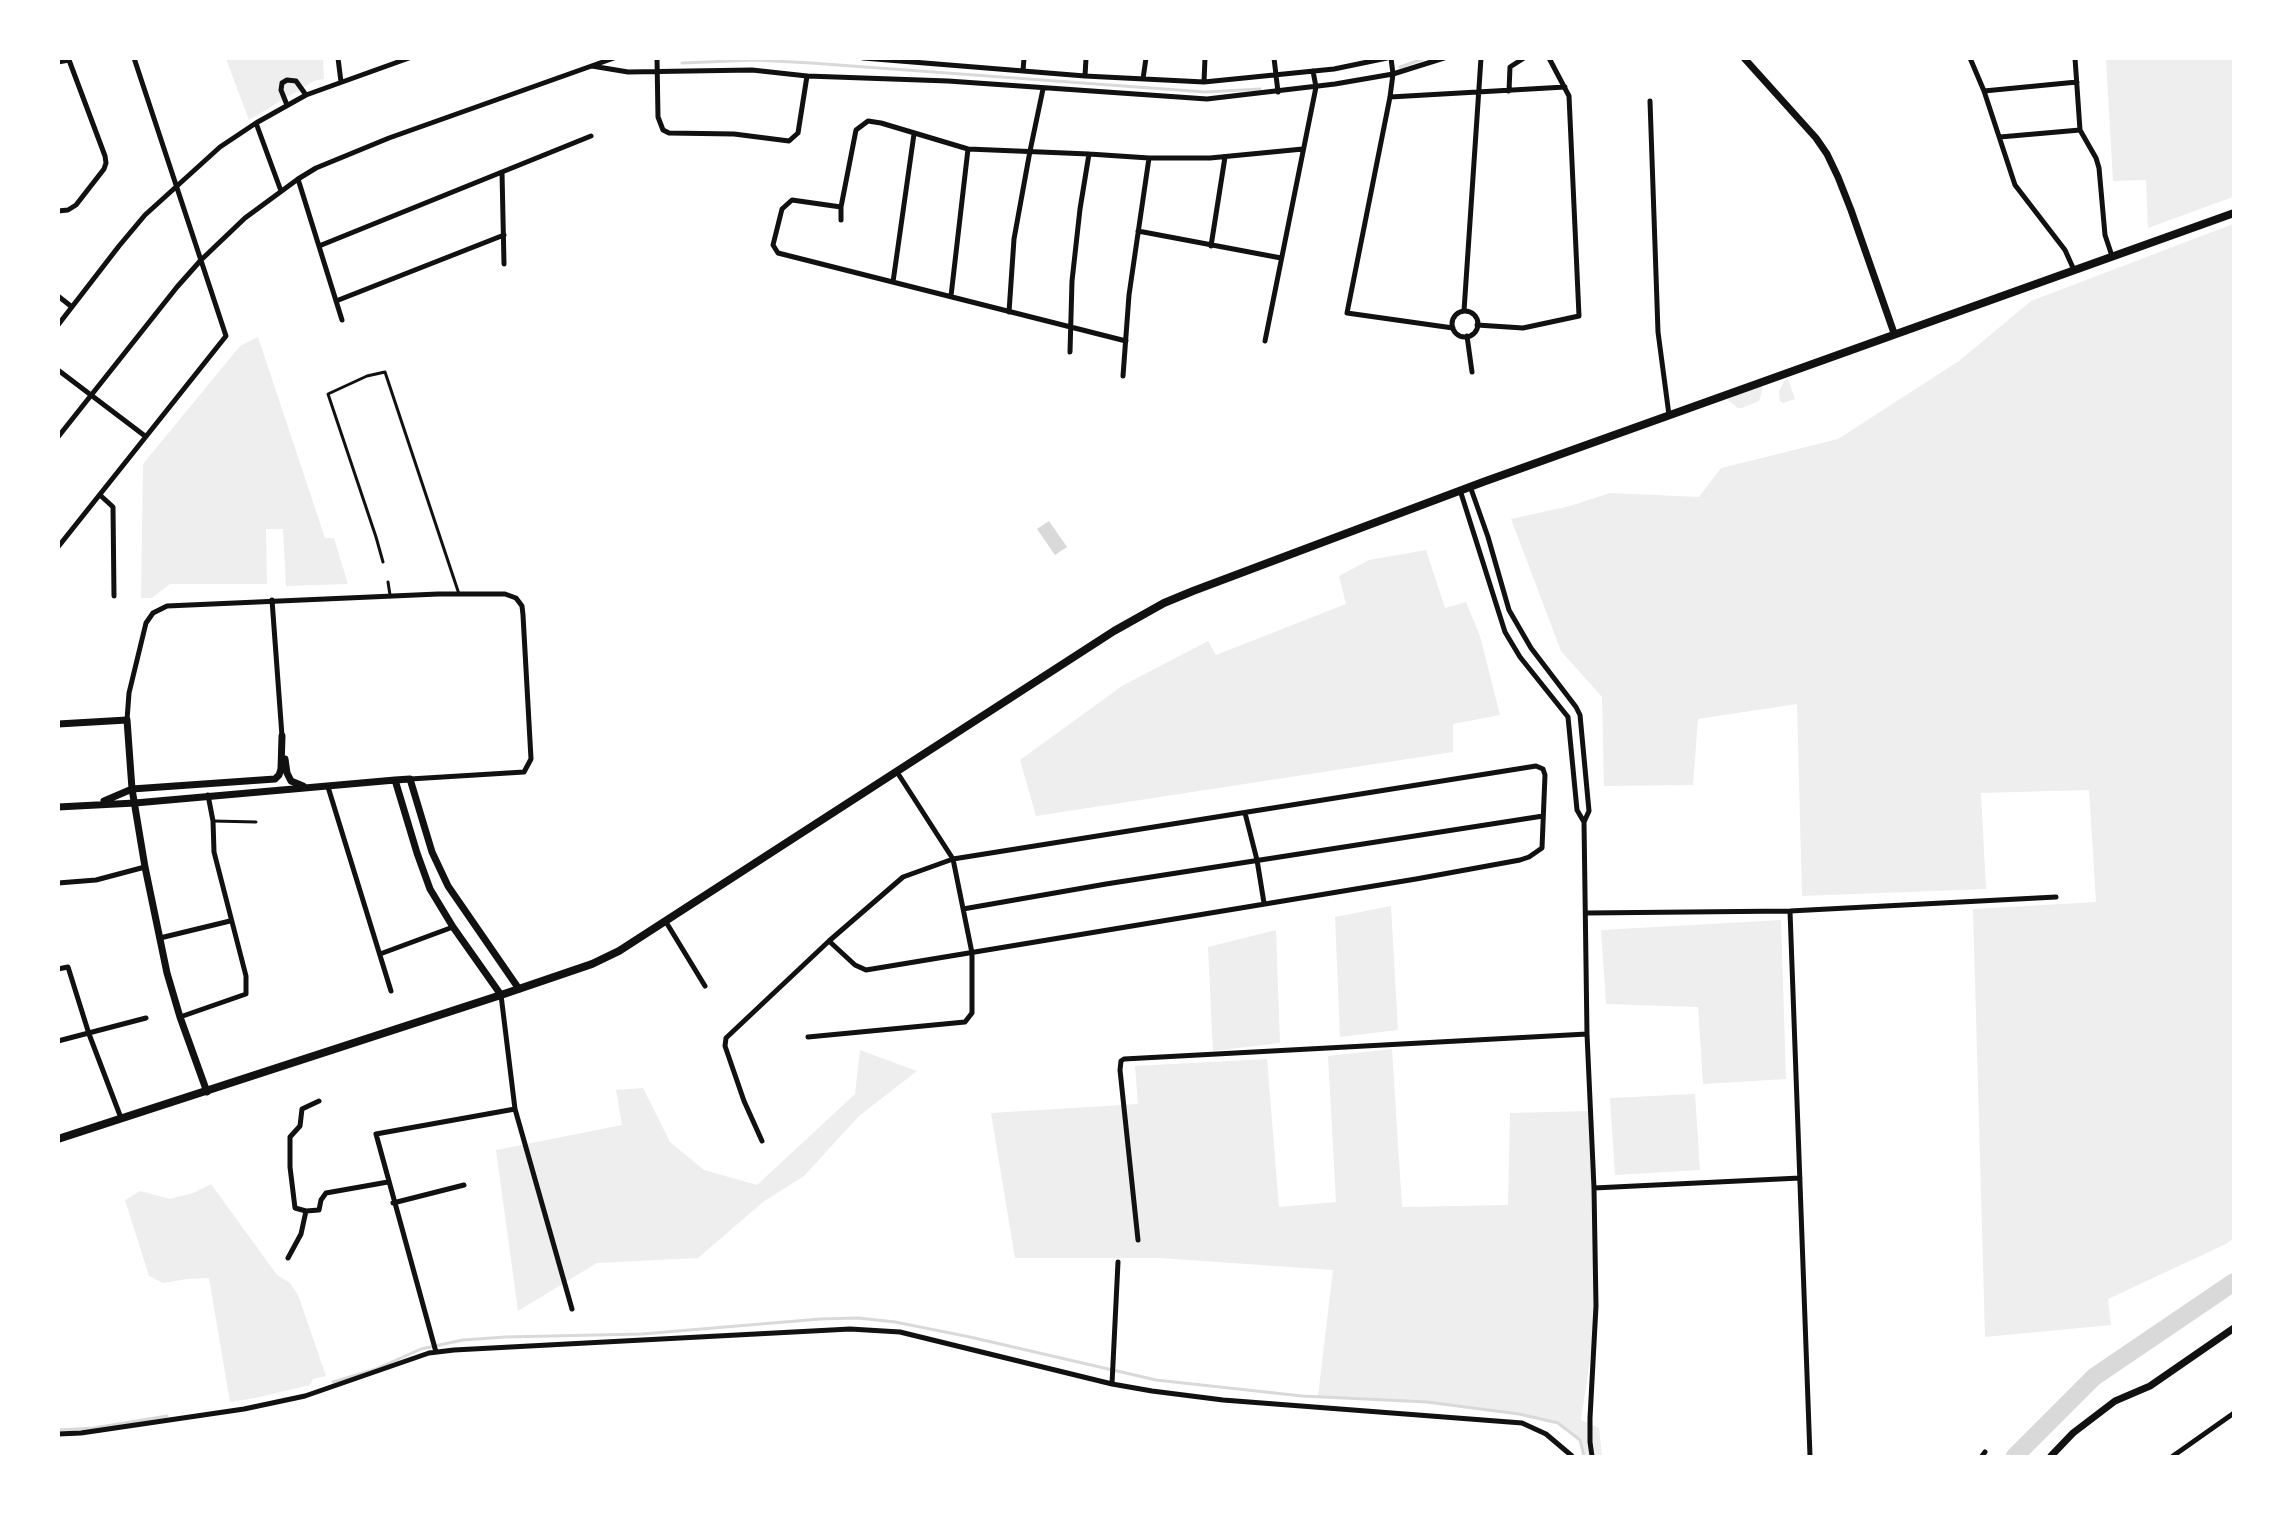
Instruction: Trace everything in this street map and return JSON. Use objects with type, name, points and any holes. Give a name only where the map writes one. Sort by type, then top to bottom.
[{"type":"main road","points":[[58,1139],[519,989],[620,951],[1114,631],[1164,603],[1249,568],[1470,486],[2234,213]]},
{"type":"street","points":[[58,547],[226,336],[134,58]]},
{"type":"street","points":[[338,58],[341,82]]},
{"type":"street","points":[[58,324],[145,215],[220,147],[256,123],[306,95],[391,62],[408,58]]},
{"type":"street","points":[[58,437],[201,260],[245,218],[298,179],[315,168],[389,138],[614,58]]},
{"type":"street","points":[[657,58],[658,117],[663,130],[669,133],[734,134],[789,141],[798,132],[807,76]]},
{"type":"street","points":[[863,58],[1085,76],[1204,82],[1276,76],[1389,58],[1393,74],[1390,97],[1347,313],[1453,328]]},
{"type":"street","points":[[950,65],[952,58]]},
{"type":"street","points":[[1023,71],[1024,58]]},
{"type":"street","points":[[1085,76],[1086,58]]},
{"type":"street","points":[[1143,80],[1146,58]]},
{"type":"street","points":[[1204,82],[1205,58]]},
{"type":"street","points":[[1275,58],[1278,92]]},
{"type":"street","points":[[592,66],[628,72],[752,70],[807,76],[948,81],[1207,99],[1316,87],[1393,74],[1444,58]]},
{"type":"street","points":[[1464,311],[1481,58]]},
{"type":"street","points":[[1509,91],[1510,67],[1524,58]]},
{"type":"street","points":[[1477,325],[1523,328],[1579,316],[1570,105],[1565,87],[1549,58]]},
{"type":"street","points":[[1744,58],[1795,113],[1827,154],[1848,202],[1894,333]]},
{"type":"street","points":[[1970,58],[1984,91],[2015,185],[2065,250],[2074,270]]},
{"type":"street","points":[[2075,58],[2080,130],[2099,168],[2105,235],[2112,256]]},
{"type":"street","points":[[58,62],[69,60],[106,163],[104,170],[76,205],[58,212]]},
{"type":"street","points":[[1265,341],[1316,87],[1313,71]]},
{"type":"street","points":[[286,105],[281,90],[282,83],[287,80],[296,81],[306,95]]},
{"type":"street","points":[[1984,91],[2077,82]]},
{"type":"street","points":[[1390,97],[1565,87]]},
{"type":"street","points":[[1010,312],[1014,239],[1043,89]]},
{"type":"street","points":[[1650,101],[1658,332],[1669,415]]},
{"type":"street","points":[[841,220],[841,207],[856,130],[868,121],[968,149],[1149,158],[1225,158],[1303,150]]},
{"type":"street","points":[[256,123],[281,191]]},
{"type":"street","points":[[2000,137],[2080,130]]},
{"type":"street","points":[[893,282],[914,134]]},
{"type":"street","points":[[319,246],[591,136]]},
{"type":"street","points":[[951,296],[968,149]]},
{"type":"street","points":[[1070,352],[1074,261],[1089,154]]},
{"type":"street","points":[[1123,376],[1138,231],[1149,158]]},
{"type":"street","points":[[1211,246],[1225,158]]},
{"type":"street","points":[[502,171],[504,264]]},
{"type":"street","points":[[298,179],[342,320]]},
{"type":"street","points":[[841,207],[792,200],[782,209],[773,245],[778,253],[1126,341]]},
{"type":"street","points":[[1138,231],[1281,258]]},
{"type":"street","points":[[336,301],[504,235]]},
{"type":"street","points":[[58,296],[72,307]]},
{"type":"street","points":[[1464,311],[1474,315],[1477,325],[1475,331],[1467,336],[1458,334],[1453,328],[1453,318],[1464,311]]},
{"type":"street","points":[[1467,336],[1472,372]]},
{"type":"street","points":[[58,370],[145,436]]},
{"type":"street","points":[[1470,486],[1509,610],[1531,648],[1580,715],[1589,811],[1584,822],[1587,1034],[1594,1188],[1596,1306],[1590,1418],[1592,1456]]},
{"type":"street","points":[[1460,490],[1505,632],[1520,657],[1568,717],[1577,810],[1584,822]]},
{"type":"street","points":[[100,495],[113,507],[114,596]]},
{"type":"street","points":[[58,807],[99,803],[135,803],[395,780],[524,772],[531,759],[522,606],[516,598],[505,594],[272,600],[167,606],[153,613],[146,623],[129,693],[127,720],[132,789],[135,803],[145,867],[167,973],[207,1092]]},
{"type":"street","points":[[272,600],[287,773],[291,781],[308,788]]},
{"type":"street","points":[[58,724],[127,720]]},
{"type":"street","points":[[99,803],[132,789],[275,779],[281,769],[282,736]]},
{"type":"street","points":[[762,1140],[744,1101],[724,1042],[726,1038],[830,941],[903,877],[953,859],[1536,766],[1543,769],[1545,776],[1542,848],[1529,857],[1416,879],[866,970],[855,965],[830,941]]},
{"type":"street","points":[[808,1037],[965,1022],[972,1013],[972,953],[953,859],[897,772]]},
{"type":"street","points":[[410,779],[432,852],[448,886],[519,989]]},
{"type":"street","points":[[395,780],[430,889],[453,927],[501,995],[515,1109],[572,1309]]},
{"type":"street","points":[[328,787],[391,991]]},
{"type":"street","points":[[180,1017],[246,994],[246,976],[214,852],[213,822],[208,795]]},
{"type":"street","points":[[1245,813],[1257,860],[1264,903]]},
{"type":"street","points":[[963,909],[1106,884],[1543,816]]},
{"type":"street","points":[[58,883],[96,880],[145,867]]},
{"type":"street","points":[[1587,913],[1790,911],[2056,897]]},
{"type":"street","points":[[1790,911],[1810,1456]]},
{"type":"street","points":[[160,938],[230,921]]},
{"type":"street","points":[[666,922],[705,986]]},
{"type":"street","points":[[380,954],[453,927]]},
{"type":"street","points":[[58,969],[68,967],[89,1034],[121,1118]]},
{"type":"street","points":[[58,1041],[146,1018]]},
{"type":"street","points":[[1138,1240],[1120,1070],[1121,1061],[1124,1059],[1587,1034]]},
{"type":"street","points":[[319,1101],[302,1109],[300,1126],[290,1137],[290,1167],[295,1208],[306,1211],[319,1210],[321,1200],[326,1193],[388,1182]]},
{"type":"street","points":[[435,1348],[393,1203],[376,1134],[515,1109]]},
{"type":"street","points":[[1594,1188],[1800,1178]]},
{"type":"street","points":[[393,1203],[464,1185]]},
{"type":"street","points":[[288,1258],[301,1234],[306,1211]]},
{"type":"street","points":[[1112,1381],[1118,1262]]},
{"type":"street","points":[[2051,1456],[2073,1433],[2115,1401],[2150,1386],[2234,1328]]},
{"type":"street","points":[[58,1434],[81,1433],[232,1411],[294,1399],[435,1348],[850,1329],[900,1332],[1112,1381],[1222,1400],[1522,1423],[1546,1434],[1572,1456]]},
{"type":"street","points":[[2173,1456],[2234,1413]]},
{"type":"lane","points":[[383,562],[328,394],[332,390],[367,376],[385,372],[460,594]]},
{"type":"lane","points":[[388,582],[390,596]]},
{"type":"lane","points":[[213,822],[256,822]]},
{"type":"shaded area","points":[[226,59],[323,59],[324,79],[314,81],[249,120]]},
{"type":"shaded area","points":[[2106,59],[2233,59],[2233,197],[2148,228],[2146,180],[2113,181]]},
{"type":"shaded area","points":[[2233,224],[2233,1239],[2108,1299],[2111,1325],[1985,1337],[1973,909],[2096,902],[2089,790],[1981,793],[1986,889],[1802,896],[1797,704],[1698,719],[1693,785],[1604,786],[1602,697],[1561,651],[1511,519],[1570,506],[1610,493],[1699,497],[1721,468],[1838,439],[1959,361],[2031,301]]},
{"type":"shaded area","points":[[258,337],[325,538],[334,538],[348,584],[286,586],[283,529],[266,529],[267,584],[170,584],[152,598],[141,598],[143,464],[240,346]]},
{"type":"shaded area","points":[[1788,379],[1795,399],[1783,403],[1780,401],[1779,392],[1784,381]]},
{"type":"shaded area","points":[[1761,386],[1763,388],[1759,401],[1738,408],[1728,400],[1729,397]]},
{"type":"shaded area","points":[[1049,521],[1067,547],[1055,555],[1037,529]]},
{"type":"shaded area","points":[[1426,550],[1445,608],[1466,602],[1480,636],[1500,715],[1453,724],[1453,752],[1036,816],[1020,760],[1122,686],[1208,641],[1216,655],[1346,604],[1339,576],[1369,560]]},
{"type":"shaded area","points":[[1391,906],[1398,1030],[1340,1037],[1335,917]]},
{"type":"shaded area","points":[[1781,920],[1786,1079],[1703,1084],[1698,1007],[1606,1004],[1601,930]]},
{"type":"shaded area","points":[[1276,930],[1280,1043],[1213,1051],[1208,947]]},
{"type":"shaded area","points":[[1392,1049],[1402,1207],[1508,1205],[1510,1113],[1588,1111],[1598,1307],[1581,1420],[1599,1428],[1602,1456],[1582,1456],[1580,1440],[1558,1423],[1519,1414],[1427,1402],[1318,1396],[1333,1270],[1160,1258],[1015,1258],[991,1113],[1138,1104],[1135,1066],[1267,1059],[1279,1207],[1336,1202],[1328,1056]]},
{"type":"shaded area","points":[[860,1050],[917,1071],[859,1116],[804,1176],[763,1202],[698,1258],[597,1263],[518,1311],[496,1150],[622,1125],[616,1090],[643,1088],[670,1142],[704,1170],[757,1185],[855,1094]]},
{"type":"shaded area","points":[[1695,1094],[1700,1170],[1615,1175],[1610,1098]]},
{"type":"shaded area","points":[[211,1184],[277,1275],[290,1283],[298,1295],[326,1376],[313,1379],[310,1385],[230,1402],[209,1278],[163,1283],[149,1276],[125,1200],[140,1191],[170,1199],[193,1193]]},
{"type":"waterway","points":[[1400,67],[1426,58]]},
{"type":"waterway","points":[[682,63],[755,60],[1205,92],[1260,89]]},
{"type":"waterway","points":[[2015,1456],[2094,1377],[2234,1282]]},
{"type":"waterway","points":[[333,1382],[376,1369],[421,1349],[463,1340],[642,1334],[820,1319],[858,1318],[895,1322],[970,1337],[1156,1380],[1302,1396],[1427,1402],[1519,1414],[1558,1423],[1580,1440],[1584,1456]]},
{"type":"waterway","points":[[58,1430],[94,1428],[167,1416]]}]
